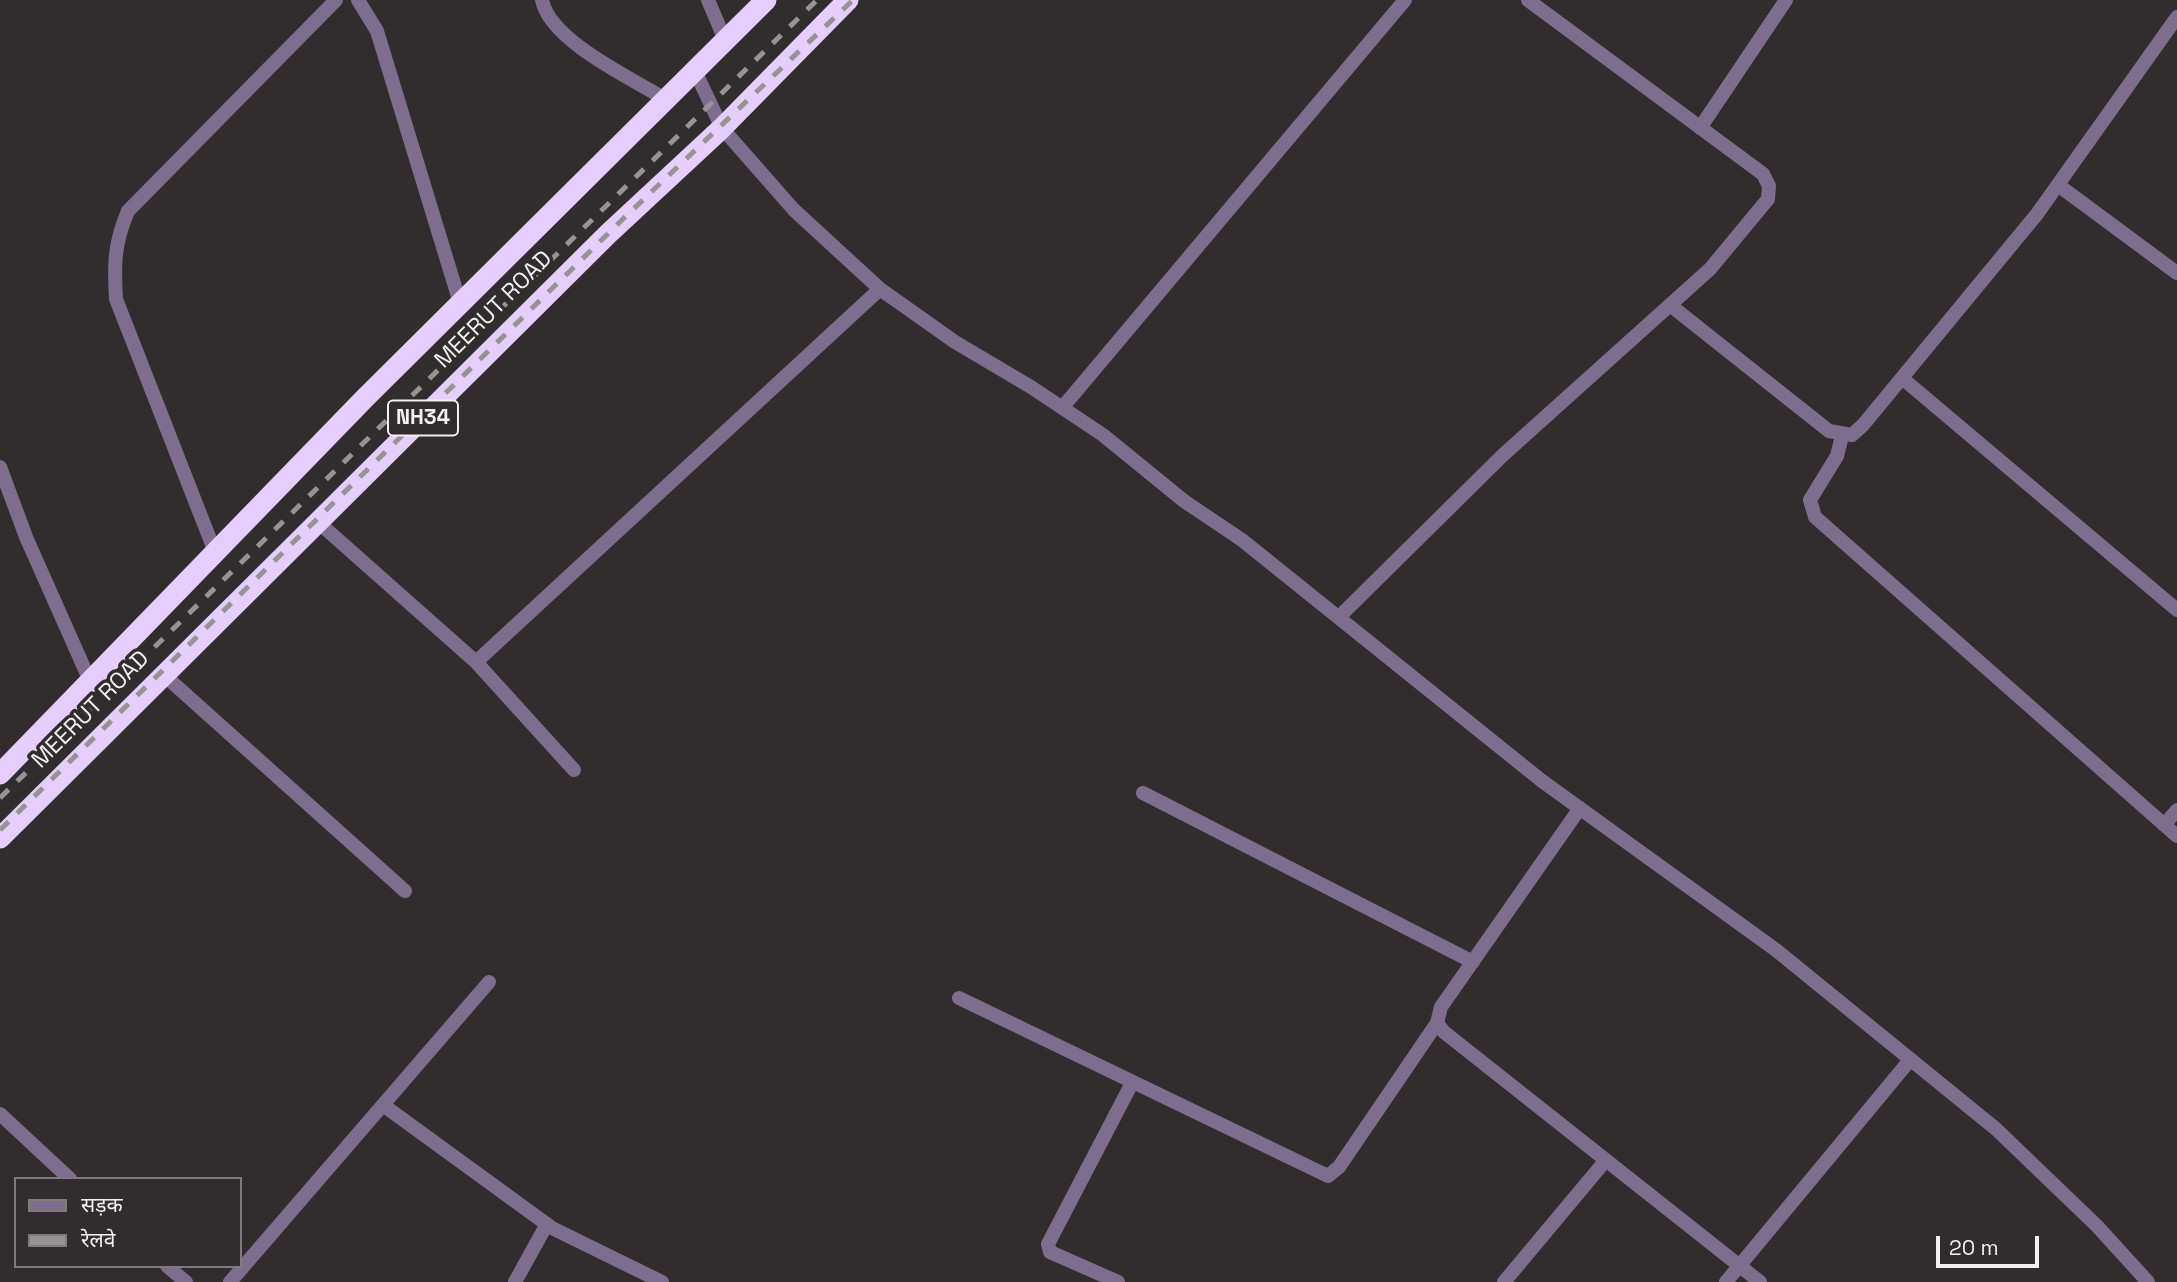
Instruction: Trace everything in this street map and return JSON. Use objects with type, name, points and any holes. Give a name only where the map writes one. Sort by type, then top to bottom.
[{"type":"highway","name":"MEERUT ROAD","points":[[0,774],[460,303],[765,0]]},
{"type":"highway","name":"MEERUT ROAD","points":[[0,838],[607,234],[722,128],[848,0]]},
{"type":"street","points":[[215,552],[116,299],[114,262],[117,237],[128,211],[336,0]]},
{"type":"street","points":[[358,0],[377,31],[460,303]]},
{"type":"street","points":[[542,0],[554,25],[569,39],[666,99]]},
{"type":"street","points":[[708,0],[725,40]]},
{"type":"street","points":[[1062,408],[1405,0]]},
{"type":"street","points":[[1339,617],[1503,455],[1710,269],[1768,199],[1769,186],[1763,174],[1528,0]]},
{"type":"street","points":[[1700,128],[1786,0]]},
{"type":"street","points":[[1670,305],[1829,432],[1842,436],[1852,435],[1902,378],[2058,186],[2177,17]]},
{"type":"street","points":[[695,71],[722,128],[794,210],[880,289],[955,342],[1103,435],[1184,501],[1242,540],[1464,720],[1776,950],[1996,1129],[2097,1226],[2148,1282]]},
{"type":"street","points":[[2058,186],[2177,273]]},
{"type":"street","points":[[476,662],[880,289]]},
{"type":"street","points":[[1902,378],[2177,610]]},
{"type":"street","points":[[1842,436],[1837,456],[1810,500],[1815,517],[2177,836]]},
{"type":"street","points":[[0,467],[26,537],[90,681]]},
{"type":"street","points":[[318,522],[476,662],[574,770]]},
{"type":"street","points":[[164,675],[405,891]]},
{"type":"street","points":[[1143,793],[1473,962]]},
{"type":"street","points":[[959,998],[1328,1176],[1339,1167],[1437,1023],[1441,1007],[1580,808]]},
{"type":"street","points":[[2164,825],[2177,810]]},
{"type":"street","points":[[230,1282],[489,982]]},
{"type":"street","points":[[1437,1023],[1444,1032],[1760,1282]]},
{"type":"street","points":[[1726,1282],[1910,1060]]},
{"type":"street","points":[[1118,1282],[1050,1252],[1048,1244],[1132,1083]]},
{"type":"street","points":[[383,1105],[547,1224],[662,1282]]},
{"type":"street","points":[[0,1114],[68,1177]]},
{"type":"street","points":[[1504,1282],[1606,1160]]},
{"type":"street","points":[[515,1282],[547,1224]]},
{"type":"street","points":[[169,1268],[186,1282]]},
{"type":"railway","points":[[0,798],[817,0]]},
{"type":"railway","points":[[0,830],[625,217],[853,0]]}]
